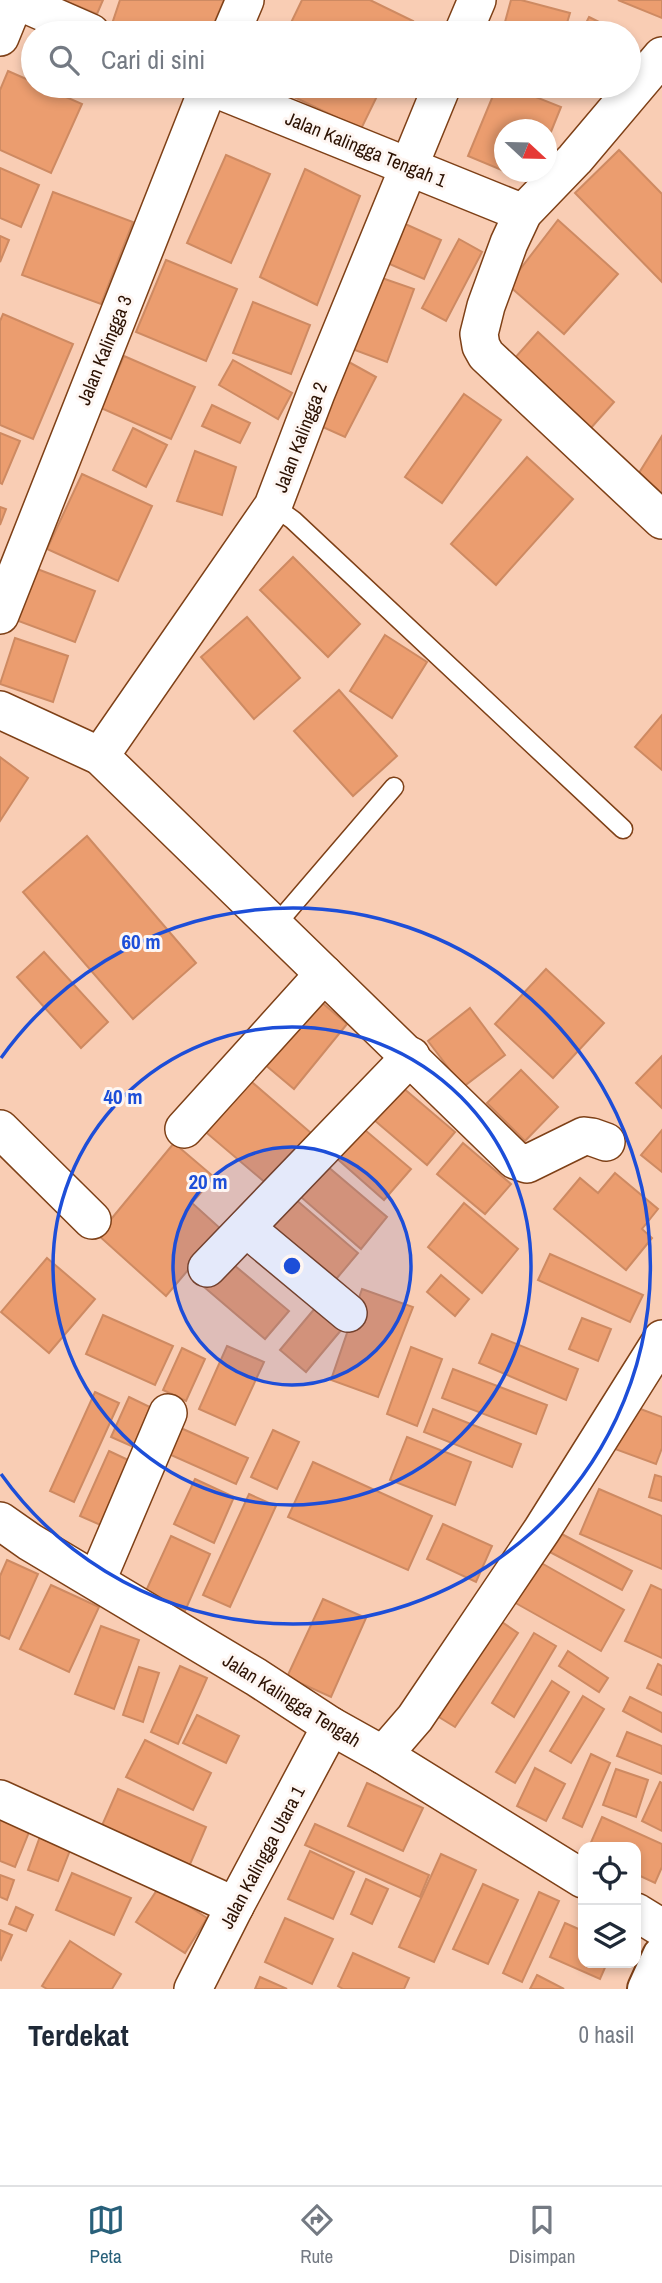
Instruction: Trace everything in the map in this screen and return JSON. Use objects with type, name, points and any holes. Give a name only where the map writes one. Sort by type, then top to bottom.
[{"type":"street","points":[[0,37],[16,0],[64,21]]},
{"type":"street","points":[[236,21],[244,0]]},
{"type":"street","points":[[468,21],[477,0]]},
{"type":"street","points":[[641,82],[662,57]]},
{"type":"street","name":"Jalan Kalingga 3","points":[[0,615],[204,98]]},
{"type":"street","name":"Jalan Kalingga Tengah 1","points":[[239,98],[523,213]]},
{"type":"street","name":"Jalan Kalingga 2","points":[[100,756],[273,506],[316,393],[437,98]]},
{"type":"street","points":[[627,98],[575,159],[523,213],[486,306],[479,334],[486,355],[662,520]]},
{"type":"street","points":[[0,710],[100,756],[521,1163],[527,1164],[584,1136],[606,1142]]},
{"type":"street","points":[[184,1129],[324,974]]},
{"type":"street","points":[[207,1268],[411,1056]]},
{"type":"street","points":[[0,1129],[92,1220]]},
{"type":"street","points":[[246,1228],[348,1313]]},
{"type":"street","points":[[383,1755],[422,1707],[534,1542],[662,1339]]},
{"type":"street","points":[[97,1580],[168,1413]]},
{"type":"street","name":"Jalan Kalingga Tengah","points":[[0,1521],[30,1542],[256,1677],[578,1877]]},
{"type":"street","name":"Jalan Kalingga Utara 1","points":[[193,1989],[331,1726]]},
{"type":"street","points":[[0,1799],[235,1906]]},
{"type":"street","points":[[641,1915],[662,1928]]},
{"type":"street","points":[[647,1989],[662,1956]]},
{"type":"lane","points":[[273,506],[293,520],[623,829]]},
{"type":"lane","points":[[274,927],[394,787]]},
{"type":"building","points":[[63,0],[103,0],[97,14]]},
{"type":"building","points":[[120,0],[224,0],[215,21],[113,21]]},
{"type":"building","points":[[302,0],[370,0],[413,21],[292,21]]},
{"type":"building","points":[[511,0],[521,0],[570,13],[568,21],[505,21]]},
{"type":"building","points":[[618,0],[662,0],[662,18]]},
{"type":"building","points":[[8,71],[21,77],[21,98],[68,98],[82,104],[51,173],[0,150],[0,90]]},
{"type":"building","points":[[296,98],[376,98],[361,129]]},
{"type":"building","points":[[492,98],[538,98],[561,107],[556,119],[494,119],[494,167],[468,156]]},
{"type":"building","points":[[619,150],[662,194],[662,282],[575,193]]},
{"type":"building","points":[[226,155],[270,174],[231,263],[187,243]]},
{"type":"building","points":[[0,168],[39,185],[21,227],[0,218]]},
{"type":"building","points":[[305,169],[360,196],[317,305],[260,277]]},
{"type":"building","points":[[53,192],[133,222],[101,304],[22,275]]},
{"type":"building","points":[[558,220],[618,274],[564,334],[508,285]]},
{"type":"building","points":[[403,223],[441,240],[424,279],[385,262]]},
{"type":"building","points":[[0,236],[9,240],[0,262]]},
{"type":"building","points":[[459,239],[482,252],[446,321],[422,308]]},
{"type":"building","points":[[166,260],[237,289],[206,361],[136,332]]},
{"type":"building","points":[[379,277],[414,289],[387,362],[352,349]]},
{"type":"building","points":[[253,302],[310,325],[291,374],[233,353]]},
{"type":"building","points":[[3,314],[73,344],[33,439],[0,425],[0,321]]},
{"type":"building","points":[[538,332],[614,402],[582,438],[506,368]]},
{"type":"building","points":[[124,356],[195,387],[171,439],[101,408]]},
{"type":"building","points":[[233,360],[292,393],[278,419],[219,385]]},
{"type":"building","points":[[347,361],[376,377],[345,437],[316,424]]},
{"type":"building","points":[[464,394],[501,420],[442,503],[405,477]]},
{"type":"building","points":[[212,405],[250,423],[240,443],[202,426]]},
{"type":"building","points":[[133,428],[167,445],[146,487],[113,470]]},
{"type":"building","points":[[0,433],[20,441],[2,484],[0,483]]},
{"type":"building","points":[[662,436],[662,499],[634,481]]},
{"type":"building","points":[[195,451],[236,467],[222,515],[177,501]]},
{"type":"building","points":[[527,457],[573,499],[496,585],[451,544]]},
{"type":"building","points":[[82,474],[152,506],[118,581],[47,549]]},
{"type":"building","points":[[0,507],[6,509],[0,525]]},
{"type":"building","points":[[293,557],[360,624],[328,657],[260,590]]},
{"type":"building","points":[[32,567],[95,591],[75,642],[13,619]]},
{"type":"building","points":[[247,617],[300,678],[254,719],[201,657]]},
{"type":"building","points":[[385,635],[427,662],[392,718],[350,691]]},
{"type":"building","points":[[15,638],[68,656],[53,702],[0,684]]},
{"type":"building","points":[[339,690],[397,756],[353,796],[294,731]]},
{"type":"building","points":[[662,715],[662,770],[635,747]]},
{"type":"building","points":[[0,757],[28,778],[0,821]]},
{"type":"building","points":[[87,836],[196,963],[133,1019],[23,892]]},
{"type":"building","points":[[44,952],[108,1022],[81,1048],[17,977]]},
{"type":"building","points":[[546,969],[604,1023],[553,1078],[495,1024]]},
{"type":"building","points":[[312,994],[347,1024],[294,1089],[257,1058]]},
{"type":"building","points":[[470,1008],[505,1055],[463,1087],[428,1041]]},
{"type":"building","points":[[662,1056],[662,1108],[636,1083]]},
{"type":"building","points":[[521,1070],[558,1107],[525,1141],[487,1103]]},
{"type":"building","points":[[239,1071],[318,1139],[274,1190],[195,1123]]},
{"type":"building","points":[[395,1081],[455,1132],[427,1165],[367,1114]]},
{"type":"building","points":[[352,1119],[411,1169],[384,1200],[326,1149]]},
{"type":"building","points":[[662,1130],[662,1172],[641,1155]]},
{"type":"building","points":[[174,1143],[214,1177],[192,1203],[222,1230],[166,1296],[98,1235]]},
{"type":"building","points":[[463,1143],[511,1184],[485,1214],[437,1174]]},
{"type":"building","points":[[320,1160],[387,1217],[361,1249],[294,1191]]},
{"type":"building","points":[[615,1173],[658,1209],[642,1229],[652,1238],[626,1270],[554,1209],[580,1178],[598,1193]]},
{"type":"building","points":[[287,1192],[358,1253],[327,1290],[256,1229]]},
{"type":"building","points":[[464,1203],[518,1249],[482,1293],[428,1247]]},
{"type":"building","points":[[550,1254],[643,1295],[630,1322],[538,1280]]},
{"type":"building","points":[[47,1258],[95,1299],[49,1353],[1,1312]]},
{"type":"building","points":[[228,1260],[289,1311],[265,1339],[204,1287]]},
{"type":"building","points":[[441,1275],[469,1299],[455,1316],[427,1292]]},
{"type":"building","points":[[362,1289],[413,1307],[378,1397],[331,1380]]},
{"type":"building","points":[[316,1307],[342,1329],[306,1372],[280,1350]]},
{"type":"building","points":[[103,1315],[173,1346],[155,1385],[86,1354]]},
{"type":"building","points":[[582,1318],[611,1329],[598,1361],[569,1349]]},
{"type":"building","points":[[492,1334],[578,1369],[566,1400],[479,1363]]},
{"type":"building","points":[[227,1346],[264,1362],[235,1425],[199,1409]]},
{"type":"building","points":[[411,1347],[442,1359],[417,1426],[387,1414]]},
{"type":"building","points":[[182,1348],[205,1359],[186,1401],[163,1390]]},
{"type":"building","points":[[453,1369],[547,1405],[536,1434],[442,1398]]},
{"type":"building","points":[[95,1392],[119,1403],[74,1502],[50,1491]]},
{"type":"building","points":[[129,1397],[156,1410],[138,1449],[111,1437]]},
{"type":"building","points":[[630,1405],[662,1417],[662,1448],[656,1464],[615,1449]]},
{"type":"building","points":[[433,1409],[521,1444],[512,1467],[424,1432]]},
{"type":"building","points":[[174,1425],[248,1458],[236,1484],[162,1451]]},
{"type":"building","points":[[273,1430],[299,1442],[277,1489],[251,1477]]},
{"type":"building","points":[[407,1437],[471,1462],[455,1505],[390,1480]]},
{"type":"building","points":[[109,1451],[141,1466],[112,1530],[80,1516]]},
{"type":"building","points":[[313,1462],[432,1516],[408,1570],[288,1517]]},
{"type":"building","points":[[655,1475],[662,1477],[662,1501],[649,1497]]},
{"type":"building","points":[[195,1479],[234,1497],[214,1543],[174,1524]]},
{"type":"building","points":[[599,1489],[662,1516],[662,1569],[580,1534]]},
{"type":"building","points":[[249,1494],[276,1506],[230,1607],[203,1595]]},
{"type":"building","points":[[443,1524],[492,1546],[476,1582],[427,1559]]},
{"type":"building","points":[[556,1531],[632,1571],[622,1590],[546,1550]]},
{"type":"building","points":[[171,1536],[210,1554],[185,1611],[145,1593]]},
{"type":"building","points":[[7,1560],[38,1574],[9,1639],[0,1635],[0,1576]]},
{"type":"building","points":[[536,1560],[624,1610],[601,1651],[512,1601]]},
{"type":"building","points":[[51,1585],[99,1607],[69,1672],[20,1649]]},
{"type":"building","points":[[651,1585],[662,1590],[662,1658],[625,1641]]},
{"type":"building","points":[[323,1599],[366,1618],[331,1697],[287,1677]]},
{"type":"building","points":[[490,1614],[518,1633],[455,1727],[426,1709]]},
{"type":"building","points":[[101,1626],[139,1640],[114,1709],[75,1694]]},
{"type":"building","points":[[534,1633],[556,1646],[514,1717],[492,1703]]},
{"type":"building","points":[[568,1651],[608,1678],[599,1692],[559,1666]]},
{"type":"building","points":[[658,1664],[662,1666],[662,1695],[647,1688]]},
{"type":"building","points":[[180,1666],[207,1678],[178,1744],[151,1732]]},
{"type":"building","points":[[139,1667],[159,1673],[143,1722],[123,1715]]},
{"type":"building","points":[[552,1681],[569,1692],[515,1783],[496,1772]]},
{"type":"building","points":[[583,1696],[604,1709],[571,1763],[550,1751]]},
{"type":"building","points":[[630,1697],[662,1713],[662,1732],[623,1711]]},
{"type":"building","points":[[197,1715],[239,1736],[226,1763],[183,1743]]},
{"type":"building","points":[[627,1732],[662,1746],[662,1774],[617,1756]]},
{"type":"building","points":[[145,1740],[211,1773],[193,1810],[126,1777]]},
{"type":"building","points":[[591,1754],[610,1763],[582,1827],[563,1818]]},
{"type":"building","points":[[535,1768],[565,1784],[546,1821],[517,1806]]},
{"type":"building","points":[[616,1769],[648,1780],[636,1817],[603,1805]]},
{"type":"building","points":[[660,1782],[662,1783],[662,1831],[642,1821]]},
{"type":"building","points":[[367,1783],[423,1808],[403,1851],[348,1826]]},
{"type":"building","points":[[118,1789],[206,1827],[188,1869],[100,1830]]},
{"type":"building","points":[[0,1809],[33,1822],[15,1867],[0,1861]]},
{"type":"building","points":[[602,1817],[662,1844],[662,1867],[655,1883],[641,1876],[641,1842],[591,1842]]},
{"type":"building","points":[[315,1824],[429,1875],[420,1897],[305,1845]]},
{"type":"building","points":[[43,1828],[74,1840],[58,1881],[28,1870]]},
{"type":"building","points":[[310,1851],[354,1872],[333,1919],[288,1899]]},
{"type":"building","points":[[441,1854],[476,1870],[434,1962],[399,1947]]},
{"type":"building","points":[[72,1873],[131,1898],[114,1935],[56,1910]]},
{"type":"building","points":[[0,1875],[14,1880],[7,1900],[0,1897]]},
{"type":"building","points":[[366,1879],[388,1889],[372,1924],[351,1914]]},
{"type":"building","points":[[483,1884],[518,1900],[488,1964],[453,1949]]},
{"type":"building","points":[[159,1887],[207,1918],[185,1953],[136,1922]]},
{"type":"building","points":[[539,1892],[559,1901],[522,1982],[503,1973]]},
{"type":"building","points":[[16,1907],[33,1915],[26,1931],[9,1924]]},
{"type":"building","points":[[285,1918],[333,1939],[312,1984],[265,1962]]},
{"type":"building","points":[[565,1923],[578,1929],[578,1968],[605,1968],[600,1979],[550,1957]]},
{"type":"building","points":[[0,1930],[12,1935],[1,1960],[0,1959]]},
{"type":"building","points":[[70,1941],[121,1974],[112,1989],[47,1989],[42,1986]]},
{"type":"building","points":[[353,1953],[409,1978],[404,1989],[343,1989],[338,1986]]},
{"type":"building","points":[[537,1975],[564,1989],[530,1989]]},
{"type":"building","points":[[260,1977],[287,1989],[255,1989]]}]
